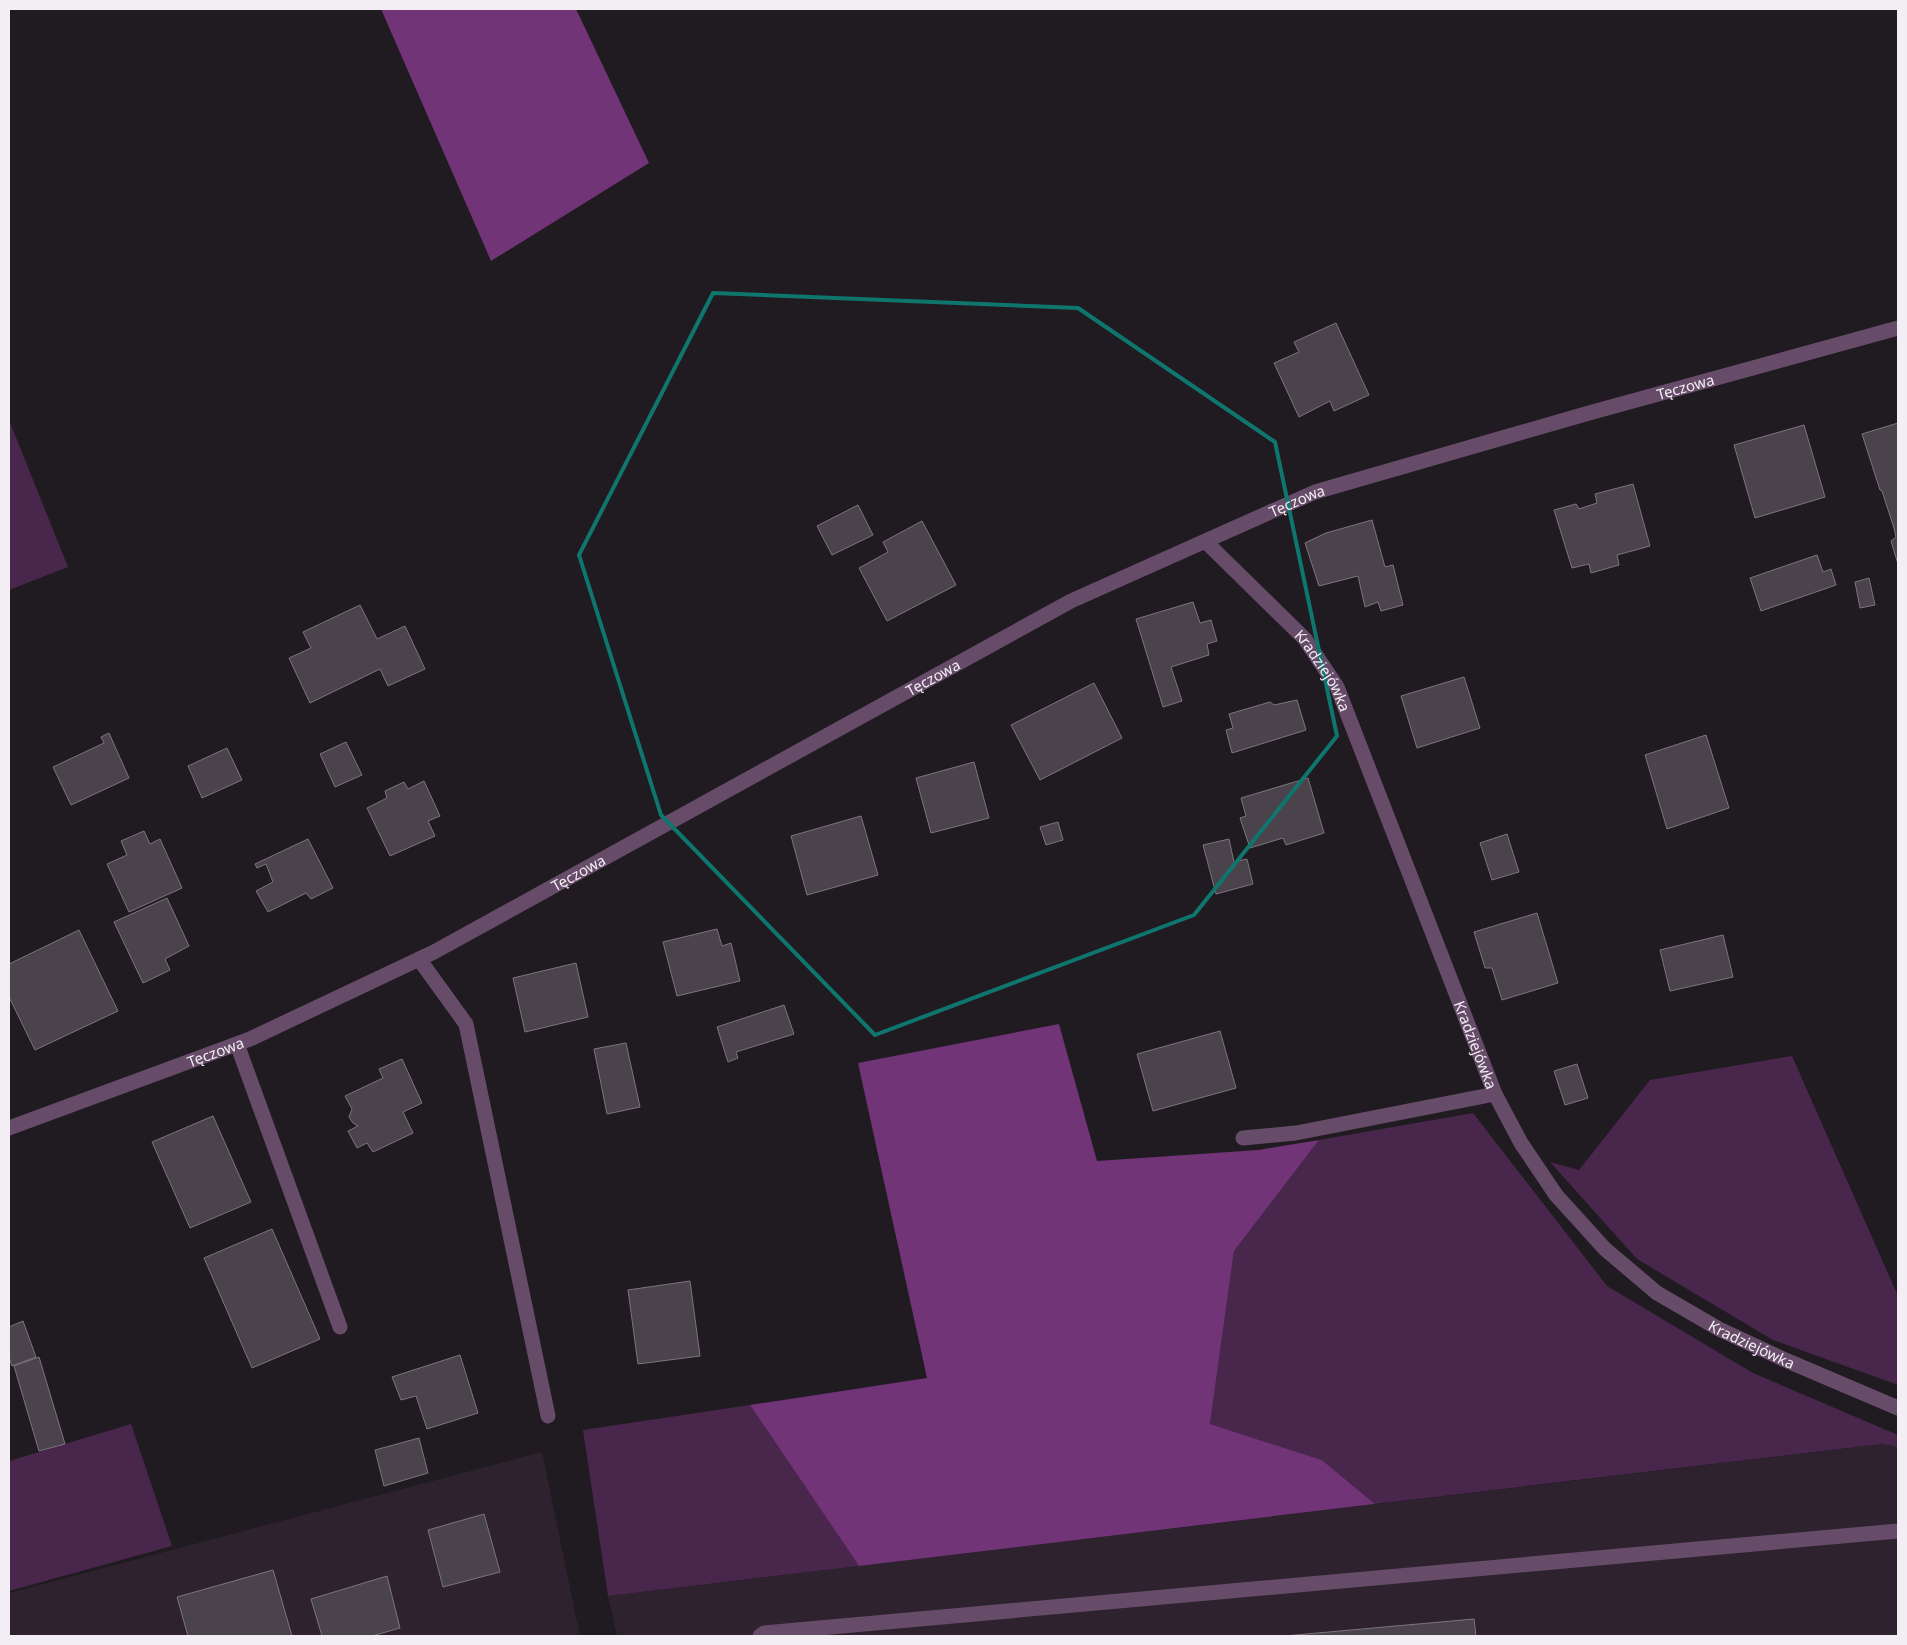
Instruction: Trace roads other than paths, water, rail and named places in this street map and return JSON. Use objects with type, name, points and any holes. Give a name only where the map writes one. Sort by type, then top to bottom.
[{"type":"street","name":"Tęczowa","points":[[9,1128],[237,1044],[419,959],[1070,601],[1315,492],[1589,413],[1898,328]]},
{"type":"street","name":"Kradziejówka","points":[[1206,542],[1305,639],[1337,686],[1495,1094],[1521,1143],[1556,1195],[1605,1249],[1657,1293],[1719,1329],[1782,1359],[1898,1408]]},
{"type":"street","points":[[419,959],[466,1024],[548,1416]]},
{"type":"street","points":[[237,1044],[340,1327]]},
{"type":"street","points":[[1243,1138],[1296,1133],[1495,1094]]},
{"type":"street","points":[[760,1636],[764,1633],[784,1631],[1898,1532]]}]
